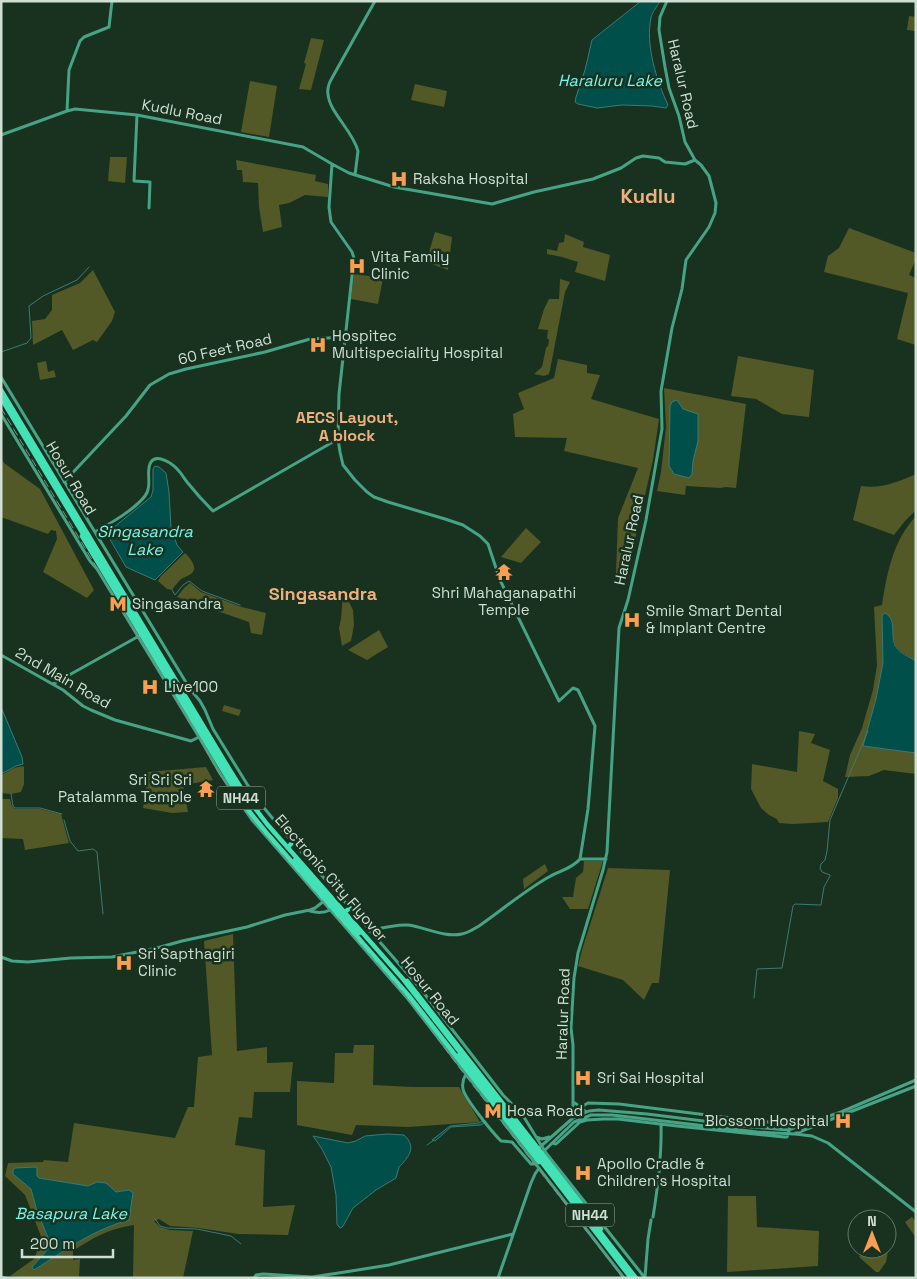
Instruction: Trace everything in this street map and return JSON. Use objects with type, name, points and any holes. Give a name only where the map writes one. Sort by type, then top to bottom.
[{"type":"highway","name":"Hosur Road","points":[[1,389],[237,778],[268,822],[291,844],[420,993],[542,1150],[549,1162],[637,1278]]},
{"type":"highway","name":"Electronic City Flyover","points":[[1,389],[248,799],[273,831],[403,979],[637,1278]]},
{"type":"highway","name":"Electronic City Flyover","points":[[1,398],[240,792],[277,840],[412,994],[630,1278]]},
{"type":"highway","name":"Hosur Road","points":[[1,403],[140,636],[249,811],[324,901],[396,981],[535,1160],[630,1278]]},
{"type":"street","points":[[67,111],[69,70],[79,42],[84,37],[109,27],[112,1]]},
{"type":"street","points":[[355,175],[358,148],[330,102],[327,92],[332,78],[375,1]]},
{"type":"street","name":"Haralur Road","points":[[573,1118],[572,1028],[574,978],[578,953],[606,860],[619,628],[628,600],[646,520],[662,429],[661,392],[686,260],[709,227],[715,212],[716,203],[709,176],[695,160],[685,142],[679,116],[669,88],[659,30],[660,17],[667,1]]},
{"type":"street","name":"Kudlu Road","points":[[1,135],[75,109],[137,115],[302,147],[355,175],[394,187],[492,204],[534,192],[593,179],[621,168],[636,158],[643,156],[659,158],[665,162],[685,164],[695,160]]},
{"type":"street","points":[[137,115],[134,181],[150,182],[149,208]]},
{"type":"street","points":[[332,164],[329,207],[331,222],[352,252],[354,258],[339,394],[338,439],[343,465],[367,492],[374,497],[463,525],[480,536],[488,544],[500,580],[559,701],[573,688],[578,690],[595,726],[588,809],[580,859],[576,864],[546,878],[470,932],[460,935],[448,934],[407,925],[369,931]]},
{"type":"street","name":"60 Feet Road","points":[[64,482],[126,416],[150,385],[169,374],[265,352],[310,339],[345,337]]},
{"type":"street","points":[[1,377],[190,689],[206,710],[213,729],[247,784],[291,844]]},
{"type":"street","points":[[1,414],[90,561],[140,636],[220,775],[252,820],[324,901],[453,1055],[470,1080],[535,1160],[539,1168],[624,1278]]},
{"type":"street","points":[[95,532],[122,515],[146,495],[149,487],[149,466],[154,459],[160,459],[176,468],[213,511],[338,439]]},
{"type":"street","points":[[52,684],[140,636]]},
{"type":"street","name":"2nd Main Road","points":[[1,655],[67,692],[83,706],[115,720],[191,741],[199,738]]},
{"type":"street","points":[[580,859],[606,860]]},
{"type":"street","points":[[1,958],[12,961],[31,962],[71,958],[112,957],[247,927],[285,915],[310,910],[324,901]]},
{"type":"street","points":[[348,909],[369,931],[503,1095],[522,1114],[542,1150],[549,1156],[645,1277]]},
{"type":"street","points":[[310,910],[324,913],[330,910]]},
{"type":"street","points":[[466,1074],[462,1082],[463,1091],[501,1141],[512,1142],[531,1164],[552,1137],[573,1118],[586,1112],[599,1110],[788,1132],[812,1136],[828,1143],[916,1212]]},
{"type":"street","points":[[542,1150],[574,1122],[590,1115],[612,1115],[661,1122],[788,1132],[916,1080]]},
{"type":"street","points":[[794,1134],[916,1086]]},
{"type":"street","points":[[888,1092],[891,1096]]},
{"type":"street","points":[[573,1102],[586,1112]]},
{"type":"street","points":[[580,1107],[588,1104],[603,1103],[791,1124],[788,1132]]},
{"type":"street","points":[[645,1277],[647,1248],[662,1141],[661,1122]]},
{"type":"street","points":[[794,1128],[794,1134]]},
{"type":"street","points":[[535,1137],[542,1139],[552,1137]]},
{"type":"street","points":[[549,1162],[552,1143]]},
{"type":"street","points":[[498,1278],[531,1183],[539,1168]]},
{"type":"street","points":[[254,1278],[256,1275],[263,1274],[312,1277],[377,1267],[513,1234]]},
{"type":"street","points":[[1,1277],[6,1278]]},
{"type":"green space","points":[[909,16],[916,17],[915,31],[907,30]]},
{"type":"green space","points":[[311,38],[324,40],[311,90],[299,89],[306,64],[304,63]]},
{"type":"green space","points":[[250,81],[277,86],[269,137],[241,132]]},
{"type":"green space","points":[[415,84],[447,91],[444,107],[411,100]]},
{"type":"green space","points":[[110,157],[127,157],[125,183],[108,181]]},
{"type":"green space","points":[[236,160],[316,175],[315,181],[328,184],[328,197],[305,195],[289,203],[279,205],[282,227],[263,232],[258,183],[243,182],[242,170],[237,170]]},
{"type":"green space","points":[[849,228],[916,253],[916,259],[909,275],[916,278],[916,345],[897,339],[908,293],[824,272],[828,256],[839,248]]},
{"type":"green space","points":[[435,232],[452,237],[448,270],[426,262]]},
{"type":"green space","points":[[565,234],[584,242],[583,247],[610,255],[605,281],[575,272],[578,262],[547,254],[547,249],[557,251],[559,243],[564,242]]},
{"type":"green space","points":[[93,270],[115,312],[112,321],[97,342],[93,340],[73,350],[62,330],[33,345],[32,321],[45,319],[52,310],[52,295],[80,283]]},
{"type":"green space","points":[[354,274],[383,278],[378,304],[351,299]]},
{"type":"green space","points":[[560,279],[570,282],[565,292],[549,374],[544,376],[534,374],[542,367],[549,340],[547,338],[548,330],[538,329],[549,299],[559,299]]},
{"type":"green space","points":[[738,356],[814,370],[809,417],[782,414],[756,399],[731,396]]},
{"type":"green space","points":[[558,359],[587,365],[587,373],[600,375],[591,399],[659,419],[653,460],[627,575],[616,574],[618,518],[638,468],[564,451],[567,438],[515,437],[513,414],[524,409],[518,393],[554,378]]},
{"type":"green space","points":[[46,361],[48,372],[54,370],[56,377],[40,380],[37,363]]},
{"type":"green space","points":[[664,388],[746,404],[736,488],[686,486],[685,495],[657,491],[666,427]]},
{"type":"green space","points":[[1,458],[4,463],[40,489],[94,590],[87,598],[43,572],[57,539],[56,531],[51,530],[48,534],[1,517]]},
{"type":"green space","points":[[916,474],[916,510],[894,535],[853,520],[861,486],[882,486]]},
{"type":"green space","points":[[916,516],[916,661],[896,646],[892,621],[883,614],[883,663],[876,699],[863,746],[916,753],[916,774],[884,770],[869,776],[845,777],[850,755],[862,728],[873,690],[877,665],[874,607],[882,605],[886,581],[896,546]]},
{"type":"green space","points":[[526,528],[541,542],[521,563],[501,557]]},
{"type":"green space","points":[[185,553],[193,563],[193,572],[182,578],[172,590],[167,589],[158,581]]},
{"type":"green space","points":[[190,583],[201,592],[242,607],[266,613],[262,635],[251,633],[249,622],[177,597]]},
{"type":"green space","points":[[343,594],[345,594],[353,610],[354,625],[351,641],[342,646],[339,628]]},
{"type":"green space","points":[[379,630],[388,647],[367,660],[348,650]]},
{"type":"green space","points":[[224,705],[241,710],[239,716],[222,711]]},
{"type":"green space","points":[[799,731],[815,734],[811,743],[830,750],[823,781],[838,789],[838,798],[828,822],[779,823],[777,819],[761,808],[751,789],[752,764],[797,772]]},
{"type":"green space","points":[[23,766],[24,784],[21,792],[1,793],[1,775],[14,768]]},
{"type":"green space","points":[[206,767],[213,780],[183,785],[188,812],[172,813],[143,808],[148,772]]},
{"type":"green space","points":[[1,799],[10,799],[15,809],[40,809],[61,814],[69,843],[25,850],[23,839],[1,838]]},
{"type":"green space","points":[[584,861],[603,861],[588,909],[570,909],[562,897],[573,897],[576,878],[583,872]]},
{"type":"green space","points":[[545,864],[548,871],[524,889],[523,879]]},
{"type":"green space","points":[[608,868],[670,870],[659,983],[652,983],[644,1000],[623,980],[578,966]]},
{"type":"green space","points":[[233,934],[237,1051],[267,1047],[267,1063],[293,1062],[290,1092],[254,1092],[252,1118],[239,1117],[235,1145],[265,1150],[263,1207],[295,1205],[288,1235],[238,1234],[170,1226],[159,1219],[154,1221],[160,1227],[170,1230],[193,1231],[183,1278],[133,1278],[134,1225],[117,1228],[102,1234],[73,1251],[73,1260],[80,1259],[79,1278],[10,1276],[34,1259],[42,1239],[25,1195],[5,1176],[8,1163],[43,1162],[44,1160],[68,1162],[74,1123],[175,1138],[188,1107],[194,1107],[198,1057],[212,1055],[204,941]],"holes":[[[37,1168],[37,1176],[39,1178],[88,1186],[97,1182],[116,1192],[129,1190],[129,1220],[89,1235],[34,1270],[32,1267],[49,1248],[49,1240],[37,1211],[31,1189],[26,1185]]]},
{"type":"green space","points":[[354,1045],[374,1045],[373,1085],[459,1087],[480,1122],[408,1127],[356,1125],[352,1135],[297,1125],[297,1081],[334,1083],[335,1053],[353,1053]]},
{"type":"green space","points":[[728,1196],[756,1196],[757,1227],[819,1231],[818,1266],[727,1272]]},
{"type":"green space","points":[[912,1217],[916,1222],[916,1234],[914,1235],[905,1222]]},
{"type":"green space","points":[[861,1259],[887,1259],[879,1272],[876,1272]]},
{"type":"water","name":"Haraluru Lake","points":[[641,1],[660,1],[653,12],[650,39],[656,74],[668,105],[666,108],[622,105],[597,108],[578,104],[575,102],[576,97],[592,40]]},
{"type":"water","points":[[677,400],[683,409],[698,414],[698,441],[692,474],[689,478],[674,474],[669,466],[670,406],[672,402]]},
{"type":"water","name":"Singasandra Lake","points":[[155,466],[166,473],[171,528],[177,545],[183,552],[155,580],[126,567],[108,536],[114,527],[151,497],[153,469]]},
{"type":"water","points":[[885,613],[891,620],[896,647],[916,661],[916,753],[863,746],[876,699],[883,663],[882,616]]},
{"type":"water","points":[[1,707],[22,757],[23,764],[1,774]]},
{"type":"water","points":[[482,1121],[484,1123],[481,1125],[451,1127],[435,1141],[432,1140],[450,1126],[479,1123]]},
{"type":"water","points":[[404,1135],[408,1139],[411,1148],[408,1156],[399,1167],[396,1178],[376,1190],[353,1208],[343,1226],[339,1227],[337,1224],[336,1195],[331,1167],[313,1136],[348,1143],[365,1136]]},
{"type":"water","name":"Basapura Lake","points":[[36,1167],[39,1178],[88,1186],[97,1182],[106,1183],[116,1192],[129,1190],[133,1193],[129,1220],[91,1235],[34,1270],[32,1267],[49,1248],[49,1240],[37,1211],[31,1189],[13,1174],[13,1170],[15,1168]]},
{"type":"waterway","points":[[1,352],[27,343],[31,338],[29,306],[43,296],[77,280],[89,267]]},
{"type":"waterway","points":[[99,533],[110,534]]},
{"type":"waterway","points":[[172,590],[175,595],[189,581],[202,591],[240,605]]},
{"type":"waterway","points":[[754,998],[757,969],[782,968],[793,906],[795,904],[821,905],[824,887],[830,876],[822,872],[820,868],[825,860],[827,851],[830,820],[868,731]]},
{"type":"waterway","points":[[11,794],[15,808],[40,808],[62,814]]},
{"type":"waterway","points":[[64,820],[70,841],[78,851],[93,849],[97,852],[103,914]]},
{"type":"waterway","points":[[427,1145],[434,1140]]},
{"type":"waterway","points":[[155,1219],[160,1226],[197,1229],[231,1236],[241,1244]]},
{"type":"railway","points":[[1,408],[220,774],[247,814],[402,991],[623,1278]]},
{"type":"place","name":"Raksha Hospital","points":[[399,179]]},
{"type":"place","name":"Vita Family Clinic","points":[[357,266]]},
{"type":"place","name":"Hospitec Multispeciality Hospital","points":[[318,345]]},
{"type":"place","name":"Shri Mahaganapathi Temple","points":[[504,572]]},
{"type":"place","name":"Singasandra","points":[[118,604]]},
{"type":"place","name":"Smile Smart Dental & Implant Centre","points":[[632,620]]},
{"type":"place","name":"Live100","points":[[150,687]]},
{"type":"place","name":"Sri Sri Sri Patalamma Temple","points":[[206,789]]},
{"type":"place","name":"Sri Sapthagiri Clinic","points":[[124,963]]},
{"type":"place","name":"Sri Sai Hospital","points":[[583,1078]]},
{"type":"place","name":"Hosa Road","points":[[493,1111]]},
{"type":"place","name":"Blossom Hospital","points":[[843,1121]]},
{"type":"place","name":"Apollo Cradle & Children's Hospital","points":[[583,1173]]},
{"type":"district","name":"Kudlu","points":[[648,196]]},
{"type":"district","name":"AECS Layout, A block","points":[[347,426]]},
{"type":"district","name":"Singasandra","points":[[323,594]]}]
